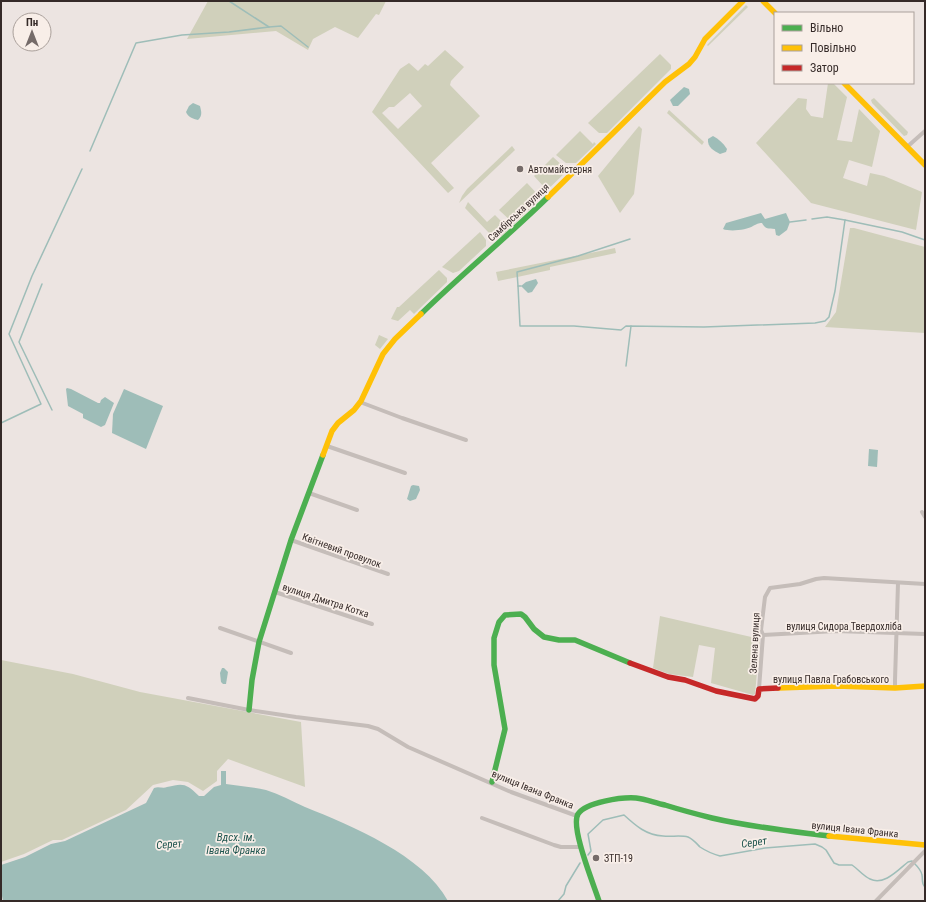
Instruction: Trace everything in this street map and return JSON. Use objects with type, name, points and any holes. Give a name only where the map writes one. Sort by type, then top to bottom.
[{"type":"street","name":"Самбірська вулиця","points":[[249,710],[252,680],[259,642],[291,540],[332,430],[354,410],[360,402],[383,354],[395,338],[457,279],[520,226],[665,82],[688,64],[695,57],[705,39],[743,1]]},
{"type":"street","points":[[763,1],[774,12]]},
{"type":"street","points":[[845,84],[925,165]]},
{"type":"street","points":[[907,147],[925,132]]},
{"type":"street","points":[[360,402],[466,440]]},
{"type":"street","points":[[327,446],[405,473]]},
{"type":"street","points":[[309,493],[357,510]]},
{"type":"street","points":[[922,512],[925,517]]},
{"type":"street","name":"Квітневий провулок","points":[[291,540],[388,574]]},
{"type":"street","name":"Зелена вулиця","points":[[759,688],[763,634],[761,630],[765,597],[770,588],[800,584],[824,578],[898,583]]},
{"type":"street","points":[[895,688],[894,680],[898,583],[925,584]]},
{"type":"street","name":"вулиця Дмитра Котка","points":[[275,592],[372,624]]},
{"type":"street","name":"вулиця Павла Грабовського","points":[[492,782],[505,729],[496,684],[494,638],[499,622],[505,615],[509,614],[521,614],[534,629],[544,637],[558,640],[575,640],[668,677],[685,680],[716,690],[755,699],[758,696],[759,688],[831,686],[895,688],[925,686]]},
{"type":"street","points":[[220,628],[291,653]]},
{"type":"street","name":"вулиця Сидора Твердохліба","points":[[763,634],[836,632],[925,634]]},
{"type":"street","name":"вулиця Івана Франка","points":[[188,698],[249,710],[368,726],[378,729],[408,747],[542,804],[577,816],[586,808],[610,801],[636,798],[749,825],[825,835],[925,845]]},
{"type":"street","points":[[577,816],[575,824],[599,901]]},
{"type":"street","points":[[482,818],[561,847],[581,846]]},
{"type":"street","points":[[876,901],[925,851]]},
{"type":"street","points":[[597,893],[603,901]]},
{"type":"green space","points":[[208,1],[386,1],[379,15],[376,14],[358,38],[335,27],[313,39],[308,50],[276,31],[187,39]]},
{"type":"green space","points":[[746,5],[748,7],[708,46],[707,45]]},
{"type":"green space","points":[[445,50],[464,67],[451,81],[450,85],[480,116],[431,163],[454,188],[448,193],[372,112],[400,69],[409,63],[418,71],[425,64],[428,66]],"holes":[[[410,93],[422,106],[398,129],[382,113],[389,107],[394,107]]]},
{"type":"green space","points":[[660,54],[671,65],[671,69],[607,133],[599,133],[588,123]]},
{"type":"green space","points":[[828,84],[834,84],[847,97],[837,140],[852,142],[859,109],[880,131],[872,167],[849,160],[843,178],[867,186],[870,173],[884,176],[922,192],[916,230],[811,203],[756,143],[798,98],[807,99],[806,109],[811,116],[823,118]]},
{"type":"green space","points":[[874,98],[908,132],[907,135],[904,136],[872,103],[871,100]]},
{"type":"green space","points":[[669,110],[704,142],[702,145],[667,113]]},
{"type":"green space","points":[[639,126],[642,129],[634,194],[620,213],[598,176]]},
{"type":"green space","points":[[580,131],[593,144],[594,142],[596,144],[576,163],[566,163],[556,155]]},
{"type":"green space","points":[[512,146],[515,150],[459,203],[467,189]]},
{"type":"green space","points":[[553,157],[565,168],[566,172],[544,193],[541,191],[544,187],[534,176]]},
{"type":"green space","points":[[527,183],[541,198],[514,224],[499,210]]},
{"type":"green space","points":[[468,202],[487,222],[495,215],[509,229],[502,236],[490,234],[465,208]]},
{"type":"green space","points":[[850,228],[925,247],[925,333],[825,327],[836,312]]},
{"type":"green space","points":[[480,232],[486,240],[486,246],[459,271],[453,273],[442,267]]},
{"type":"green space","points":[[615,248],[616,253],[550,267],[550,270],[498,281],[496,272]]},
{"type":"green space","points":[[439,270],[447,278],[447,282],[414,314],[410,310],[398,321],[391,319],[397,307],[399,307]]},
{"type":"green space","points":[[379,335],[388,339],[380,349],[375,345]]},
{"type":"green space","points":[[660,616],[760,639],[755,694],[753,695],[711,683],[715,648],[699,645],[693,677],[669,674],[653,668]]},
{"type":"green space","points":[[1,660],[73,674],[140,692],[301,722],[305,787],[228,759],[217,771],[217,781],[203,791],[188,782],[173,780],[153,785],[126,810],[62,840],[53,840],[24,854],[1,862]]},
{"type":"water","points":[[684,87],[689,89],[690,94],[678,106],[673,106],[670,100]]},
{"type":"water","points":[[193,103],[200,106],[201,115],[198,120],[191,118],[186,112],[189,106]]},
{"type":"water","points":[[713,136],[724,145],[727,149],[726,152],[720,154],[713,150],[708,142],[708,139]]},
{"type":"water","points":[[761,213],[765,219],[786,213],[790,222],[787,230],[779,236],[776,235],[775,229],[766,228],[762,223],[758,223],[743,229],[723,229],[726,223]]},
{"type":"water","points":[[536,279],[538,283],[532,292],[528,293],[521,286],[526,282]]},
{"type":"water","points":[[67,388],[98,403],[100,403],[105,397],[114,403],[105,425],[101,427],[83,418],[83,414],[68,406]]},
{"type":"water","points":[[124,389],[163,406],[146,449],[112,433],[113,414]]},
{"type":"water","points":[[869,449],[878,450],[877,467],[868,466]]},
{"type":"water","points":[[411,486],[419,486],[420,490],[416,499],[410,501],[407,499]]},
{"type":"water","points":[[222,668],[228,672],[226,684],[221,682],[220,673]]},
{"type":"water","name":"Вдсх. ім. Івана Франка","points":[[221,771],[226,771],[226,784],[266,790],[344,823],[385,844],[422,870],[437,885],[448,901],[3,901],[1,895],[1,865],[25,857],[51,844],[65,841],[146,803],[154,788],[184,785],[199,796],[204,796],[214,787],[221,785]]},
{"type":"waterway","points":[[229,1],[269,27],[281,26],[308,47]]},
{"type":"waterway","points":[[90,151],[136,43],[182,35],[229,32],[269,27]]},
{"type":"waterway","points":[[1,423],[41,404],[9,334],[32,276],[82,169]]},
{"type":"waterway","points":[[812,219],[827,217],[845,220]]},
{"type":"waterway","points":[[790,222],[806,220]]},
{"type":"waterway","points":[[521,286],[518,286],[520,326],[574,326],[621,330],[626,326],[704,327],[815,323],[825,321],[829,317],[835,291],[845,220],[902,232],[925,240]]},
{"type":"waterway","points":[[518,286],[517,272],[578,256],[630,239]]},
{"type":"waterway","points":[[42,284],[19,342],[52,410]]},
{"type":"waterway","points":[[626,366],[631,326]]},
{"type":"waterway","name":"Серет","points":[[588,855],[591,851],[588,834],[603,820],[624,815],[646,832],[657,835],[688,837],[700,847],[720,856],[765,848],[815,844],[826,850],[834,863],[839,865],[852,865],[865,876],[875,881],[886,879],[908,862],[912,861],[921,871],[925,887]]},
{"type":"waterway","name":"Серет","points":[[558,901],[564,894],[566,886],[580,863]]},
{"type":"traffic: fast","points":[[421,314],[548,197]]},
{"type":"traffic: fast","points":[[249,710],[252,680],[259,642],[291,540],[323,455]]},
{"type":"traffic: fast","points":[[492,782],[505,729],[494,665],[494,638],[499,622],[505,615],[521,614],[534,629],[544,637],[559,640],[575,640],[630,663]]},
{"type":"traffic: fast","points":[[599,901],[580,843],[576,821],[578,814],[582,810],[596,803],[622,798],[640,799],[741,824],[829,836]]},
{"type":"traffic: slow","points":[[548,197],[665,82],[689,64],[695,57],[705,39],[743,1]]},
{"type":"traffic: slow","points":[[763,1],[774,12]]},
{"type":"traffic: slow","points":[[845,84],[925,165]]},
{"type":"traffic: slow","points":[[323,455],[332,431],[338,423],[354,410],[361,401],[383,354],[395,339],[421,314]]},
{"type":"traffic: slow","points":[[778,688],[837,686],[895,688],[925,686]]},
{"type":"traffic: slow","points":[[829,836],[925,845]]},
{"type":"traffic: jam","points":[[630,663],[668,677],[685,680],[716,691],[755,699],[758,696],[759,689],[778,688]]},
{"type":"place","name":"Автомайстерня","points":[[520,169]]},
{"type":"place","name":"ЗТП-19","points":[[596,858]]}]
